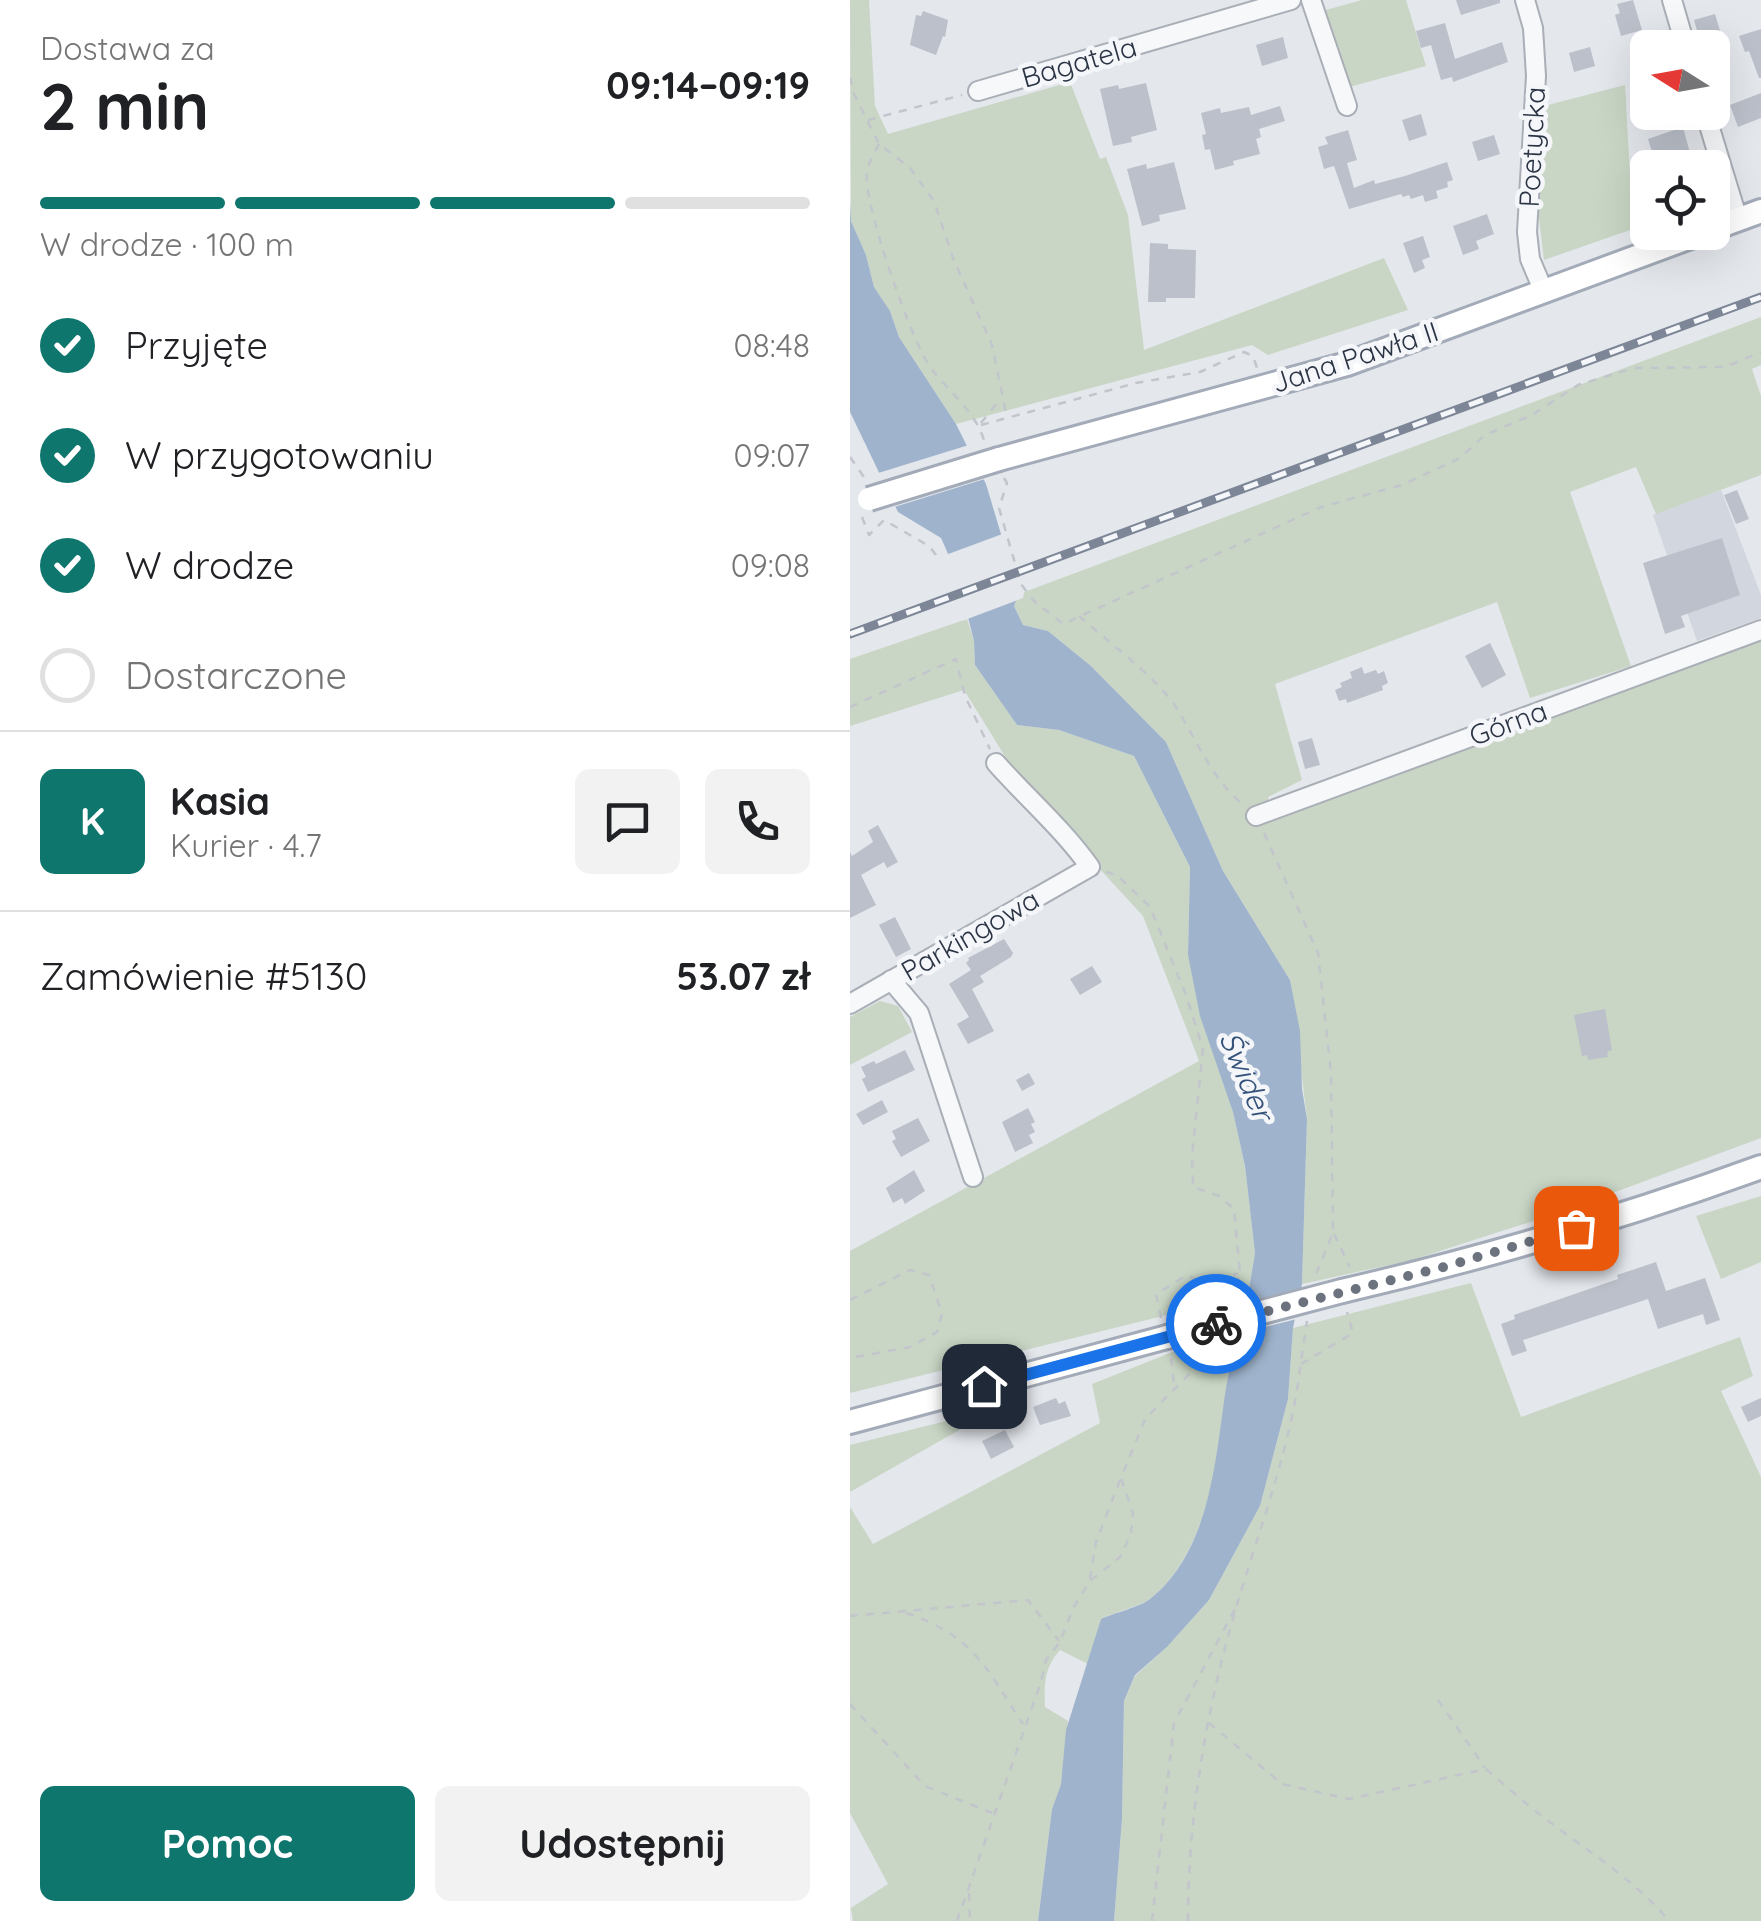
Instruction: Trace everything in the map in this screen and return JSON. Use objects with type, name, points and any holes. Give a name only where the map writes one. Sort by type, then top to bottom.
[{"type":"main road","points":[[1730,223],[1761,211]]},
{"type":"main road","name":"Jana Pawła II","points":[[860,507],[999,459],[1347,364],[1656,250]]},
{"type":"main road","points":[[850,1422],[1346,1289],[1444,1267],[1643,1209],[1761,1167]]},
{"type":"street","name":"Bagatela","points":[[978,91],[1291,0]]},
{"type":"street","points":[[1311,0],[1347,106]]},
{"type":"street","name":"Poetycka","points":[[1525,0],[1533,28],[1536,76],[1527,232],[1530,259],[1544,292]]},
{"type":"street","points":[[1672,0],[1681,30]]},
{"type":"street","points":[[1710,130],[1738,220]]},
{"type":"street","name":"Górna","points":[[1256,816],[1761,630]]},
{"type":"street","points":[[996,763],[1090,866]]},
{"type":"street","name":"Parkingowa","points":[[850,1004],[1090,866]]},
{"type":"street","points":[[892,980],[919,1013],[973,1178]]},
{"type":"path","points":[[850,77],[879,144],[910,168],[934,201],[953,258],[992,345],[1006,418]]},
{"type":"path","points":[[866,120],[978,91]]},
{"type":"path","points":[[879,144],[866,172],[882,247],[912,336],[928,365],[979,425]]},
{"type":"path","points":[[979,425],[1136,383],[1200,372],[1244,352],[1252,356],[1257,368]]},
{"type":"path","points":[[1007,482],[1000,508],[1021,584],[1032,600],[1063,624],[1321,507],[1402,484],[1460,458],[1485,435],[1532,416],[1578,386],[1634,368],[1725,367],[1761,352]]},
{"type":"path","points":[[979,425],[1002,397]]},
{"type":"path","points":[[860,507],[870,534],[884,520],[929,546],[936,555]]},
{"type":"path","points":[[1079,616],[1174,705],[1227,791],[1256,816],[1318,953],[1330,1073],[1333,1233],[1314,1274],[1312,1292]]},
{"type":"path","points":[[850,707],[956,658],[965,696],[996,763]]},
{"type":"path","points":[[1090,866],[1117,875],[1150,907],[1186,994],[1203,1049],[1192,1155],[1193,1188],[1219,1196],[1234,1209],[1240,1273],[1229,1310]]},
{"type":"path","points":[[1300,1365],[1353,1333],[1346,1289],[1346,1254],[1333,1233]]},
{"type":"path","points":[[850,1300],[910,1270],[929,1276],[942,1314],[937,1332],[910,1346],[850,1358]]},
{"type":"path","points":[[1174,1387],[1156,1294],[1187,1275],[1210,1286],[1240,1273]]},
{"type":"path","points":[[1188,1921],[1194,1808],[1209,1722],[1224,1648],[1272,1496],[1293,1411],[1308,1310]]},
{"type":"path","points":[[1090,1581],[1096,1542],[1145,1419],[1218,1347]]},
{"type":"path","points":[[957,1921],[1046,1660],[1060,1642],[1073,1608],[1090,1581],[1120,1557],[1130,1534],[1133,1513],[1122,1478]]},
{"type":"path","points":[[850,1616],[1028,1600],[1060,1642]]},
{"type":"path","points":[[1152,1921],[1152,1892],[1174,1723],[1238,1604]]},
{"type":"path","points":[[905,1612],[940,1624],[973,1648],[1025,1726]]},
{"type":"path","points":[[1438,1700],[1486,1770],[1607,1864],[1669,1921]]},
{"type":"path","points":[[850,1704],[925,1786],[995,1814]]},
{"type":"path","points":[[1209,1722],[1282,1784],[1349,1799],[1486,1770]]},
{"type":"path","points":[[969,1892],[970,1921]]},
{"type":"shaded area","points":[[1721,490],[1761,595],[1761,618],[1697,641],[1653,515]]},
{"type":"green space","points":[[850,0],[869,0],[875,106],[888,134],[1070,82],[1100,159],[1106,157],[1128,215],[1144,350],[1384,258],[1408,310],[1268,355],[1252,345],[956,424],[899,337],[890,311],[874,287],[851,221]]},
{"type":"green space","points":[[1362,0],[1406,0],[1426,66],[1346,88],[1322,11]]},
{"type":"green space","points":[[1625,85],[1630,230],[1544,260],[1538,209],[1544,106]]},
{"type":"green space","points":[[1761,317],[1761,365],[1752,369],[1761,396],[1761,475],[1656,514],[1636,467],[1570,492],[1631,666],[1530,698],[1497,602],[1275,684],[1302,780],[1268,797],[1274,815],[1761,638],[1761,1138],[1564,1211],[1412,1260],[1302,1284],[1307,1119],[1290,980],[1223,871],[1166,742],[1091,666],[1048,631],[1023,625],[1014,606],[1019,594]]},
{"type":"green space","points":[[967,619],[974,641],[975,665],[1017,725],[1059,730],[1134,756],[1190,867],[1188,955],[1233,1112],[1245,1166],[1255,1253],[1248,1295],[850,1393],[850,1251],[1199,1061],[1143,916],[1085,853],[1082,840],[1027,792],[964,690],[850,726],[850,659]]},
{"type":"green space","points":[[880,1001],[898,1006],[912,1032],[850,1065],[850,1017]]},
{"type":"green space","points":[[1761,1196],[1761,1262],[1721,1279],[1696,1216]]},
{"type":"green space","points":[[1471,1283],[1521,1417],[1740,1337],[1753,1376],[1721,1391],[1761,1477],[1761,1921],[1114,1921],[1122,1819],[1124,1701],[1135,1676],[1209,1600],[1260,1506],[1288,1399],[1293,1328]]},
{"type":"green space","points":[[1233,1339],[1213,1479],[1190,1547],[1173,1576],[1150,1599],[1101,1619],[1088,1664],[1060,1650],[1048,1670],[1045,1707],[1068,1721],[1038,1921],[853,1921],[851,1908],[888,1884],[850,1813],[850,1507],[873,1544],[1100,1423],[1092,1384],[1175,1351]]},
{"type":"green space","points":[[998,1408],[850,1492],[850,1445]]},
{"type":"water","name":"Świder","points":[[850,203],[851,221],[874,287],[890,311],[899,337],[956,424],[986,484],[1019,594],[1014,606],[1023,625],[1048,631],[1091,666],[1166,742],[1223,871],[1290,980],[1300,1031],[1307,1119],[1302,1284],[1293,1328],[1288,1399],[1260,1506],[1209,1600],[1167,1647],[1135,1675],[1124,1701],[1122,1819],[1114,1921],[1038,1921],[1052,1809],[1061,1784],[1066,1730],[1101,1619],[1146,1602],[1169,1580],[1184,1559],[1205,1508],[1232,1355],[1229,1302],[1248,1295],[1255,1253],[1245,1166],[1233,1112],[1200,1016],[1188,955],[1190,867],[1134,756],[1059,730],[1017,725],[975,665],[974,641],[957,574],[941,538],[898,512],[850,412]]},
{"type":"pier","points":[[972,444],[988,478],[891,508],[875,474]]},
{"type":"pier","points":[[1005,533],[1023,598],[962,621],[960,604],[953,600],[948,585],[951,574],[943,556]]},
{"type":"pier","points":[[1307,1287],[1301,1318],[1228,1336],[1225,1308]]},
{"type":"building","points":[[1456,0],[1500,0],[1500,3],[1461,15]]},
{"type":"building","points":[[1633,0],[1642,30],[1630,30],[1621,36],[1615,15],[1620,13],[1617,4]]},
{"type":"building","points":[[923,11],[948,20],[936,55],[910,45],[916,15],[921,16]]},
{"type":"building","points":[[1715,14],[1720,30],[1697,30],[1694,20]]},
{"type":"building","points":[[1445,23],[1455,59],[1502,42],[1508,62],[1453,82],[1452,77],[1441,80],[1431,45],[1421,48],[1416,31]]},
{"type":"building","points":[[1761,29],[1761,78],[1759,78],[1739,36]]},
{"type":"building","points":[[1283,37],[1288,58],[1262,66],[1256,45]]},
{"type":"building","points":[[1590,47],[1595,66],[1574,72],[1569,53]]},
{"type":"building","points":[[1146,83],[1157,130],[1113,146],[1100,89]]},
{"type":"building","points":[[1761,93],[1761,118],[1738,127],[1730,105]]},
{"type":"building","points":[[1280,106],[1285,121],[1259,129],[1261,137],[1256,139],[1260,154],[1215,170],[1210,149],[1205,150],[1201,113],[1249,107],[1251,115]]},
{"type":"building","points":[[1421,114],[1427,135],[1409,141],[1402,120]]},
{"type":"building","points":[[1348,130],[1357,160],[1347,163],[1354,188],[1447,162],[1453,180],[1447,182],[1448,187],[1436,191],[1438,198],[1425,202],[1423,195],[1411,199],[1401,194],[1349,209],[1334,166],[1324,169],[1318,147],[1328,144],[1325,137]]},
{"type":"building","points":[[1684,130],[1689,150],[1651,150],[1648,139]]},
{"type":"building","points":[[1494,135],[1500,154],[1478,161],[1472,142]]},
{"type":"building","points":[[1174,162],[1186,209],[1159,215],[1160,221],[1142,226],[1127,169]]},
{"type":"building","points":[[1487,214],[1494,234],[1476,241],[1479,249],[1463,255],[1453,226]]},
{"type":"building","points":[[1423,236],[1430,257],[1422,260],[1425,268],[1414,273],[1403,243]]},
{"type":"building","points":[[1150,243],[1168,244],[1168,249],[1196,250],[1195,298],[1148,302]]},
{"type":"building","points":[[1737,490],[1749,519],[1736,524],[1724,495]]},
{"type":"building","points":[[1722,538],[1740,595],[1681,616],[1685,627],[1665,634],[1643,563]]},
{"type":"building","points":[[1490,643],[1506,675],[1482,688],[1465,656]]},
{"type":"building","points":[[1362,667],[1364,674],[1384,671],[1388,683],[1382,686],[1383,690],[1347,703],[1346,699],[1339,701],[1335,690],[1352,678],[1350,672]]},
{"type":"building","points":[[1312,738],[1320,765],[1305,769],[1298,742]]},
{"type":"building","points":[[878,825],[898,862],[887,868],[884,862],[861,875],[876,905],[850,918],[850,852],[852,856],[873,842],[868,831]]},
{"type":"building","points":[[895,917],[911,949],[896,957],[879,925]]},
{"type":"building","points":[[1004,939],[1013,953],[1011,957],[980,976],[984,982],[972,989],[994,1031],[968,1044],[957,1024],[969,1017],[949,984],[971,970],[966,963],[968,958]]},
{"type":"building","points":[[1092,966],[1102,982],[1080,995],[1070,979]]},
{"type":"building","points":[[1605,1009],[1612,1050],[1607,1052],[1608,1057],[1588,1060],[1587,1055],[1582,1056],[1574,1015]]},
{"type":"building","points":[[905,1050],[915,1070],[868,1092],[861,1067]]},
{"type":"building","points":[[1029,1073],[1035,1084],[1022,1091],[1016,1080]]},
{"type":"building","points":[[882,1100],[888,1112],[863,1125],[856,1114]]},
{"type":"building","points":[[1028,1108],[1035,1122],[1031,1124],[1035,1132],[1029,1135],[1033,1143],[1015,1152],[1002,1122]]},
{"type":"building","points":[[918,1118],[930,1141],[901,1157],[892,1141],[896,1139],[892,1131]]},
{"type":"building","points":[[914,1170],[925,1191],[905,1204],[902,1198],[893,1203],[886,1188]]},
{"type":"building","points":[[1656,1262],[1666,1291],[1705,1278],[1720,1320],[1706,1325],[1703,1314],[1658,1329],[1648,1299],[1523,1340],[1527,1351],[1512,1356],[1501,1324],[1515,1319],[1514,1315]]},
{"type":"building","points":[[1056,1398],[1059,1404],[1065,1401],[1071,1416],[1040,1425],[1033,1407]]},
{"type":"building","points":[[1761,1398],[1761,1416],[1748,1422],[1741,1407]]},
{"type":"building","points":[[1005,1430],[1014,1447],[991,1459],[982,1441]]},
{"type":"railway","points":[[850,634],[1761,297]]},
{"type":"way so far","points":[[1216,1324],[1444,1267],[1576,1228]]},
{"type":"route","points":[[984,1386],[1216,1324]]}]
